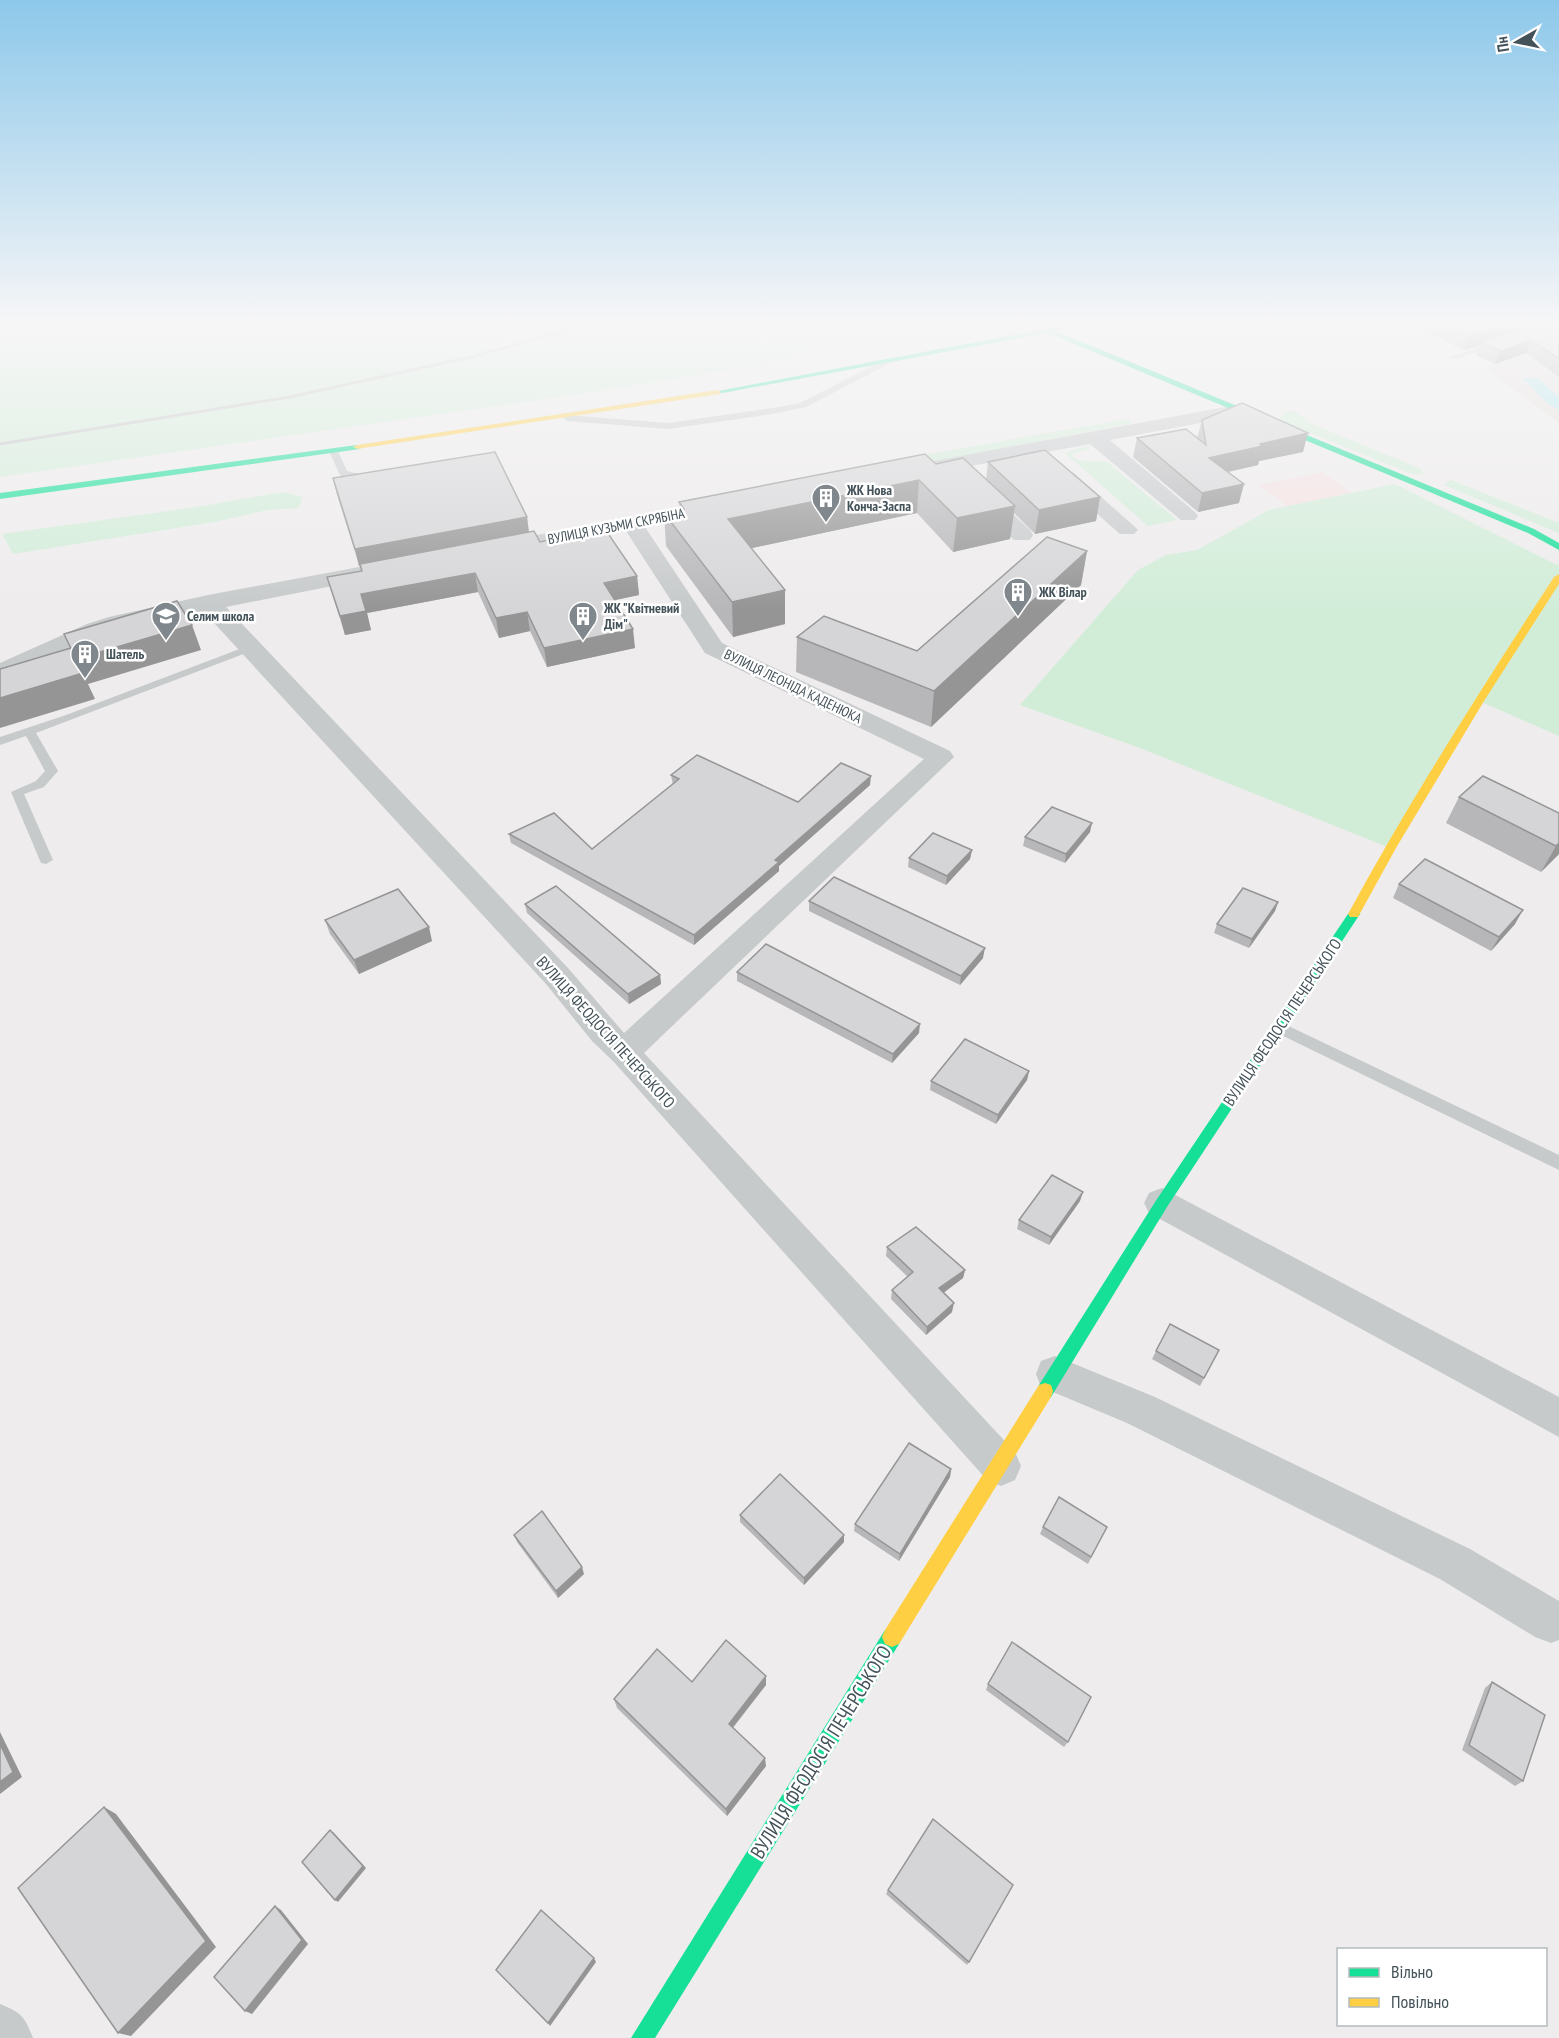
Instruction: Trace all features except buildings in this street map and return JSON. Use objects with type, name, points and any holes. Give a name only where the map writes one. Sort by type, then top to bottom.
[{"type":"main road","points":[[0,484],[449,421]]},
{"type":"main road","points":[[0,496],[334,451],[534,421]]},
{"type":"main road","points":[[1268,421],[1521,527],[1559,547]]},
{"type":"main road","name":"ВУЛИЦЯ ФЕОДОСІЯ ПЕЧЕРСЬКОГО","points":[[642,2038],[1001,1466],[1055,1374],[1162,1203],[1361,903],[1390,848],[1479,701],[1559,577]]},
{"type":"street","points":[[901,473],[1178,421]]},
{"type":"street","points":[[1093,436],[1188,516]]},
{"type":"street","points":[[1034,447],[1127,530]]},
{"type":"street","points":[[947,464],[1022,535]]},
{"type":"street","name":"ВУЛИЦЯ КУЗЬМИ СКРЯБІНА","points":[[479,552],[726,506]]},
{"type":"street","name":"ВУЛИЦЯ ЛЕОНІДА КАДЕНЮКА","points":[[624,1052],[941,757],[713,648],[632,524]]},
{"type":"street","points":[[0,672],[95,628],[208,602],[385,569]]},
{"type":"street","name":"ВУЛИЦЯ ФЕОДОСІЯ ПЕЧЕРСЬКОГО","points":[[208,602],[526,943],[603,1032],[624,1052],[1001,1466]]},
{"type":"street","points":[[1162,1203],[1559,1418]]},
{"type":"street","points":[[1055,1374],[1141,1410],[1444,1559],[1551,1621]]},
{"type":"street","points":[[0,2030],[7,2038]]},
{"type":"lane","points":[[603,421],[668,426],[695,431],[752,421]]},
{"type":"lane","points":[[648,424],[663,421]]},
{"type":"lane","points":[[334,451],[343,473],[358,477],[379,475]]},
{"type":"lane","points":[[0,741],[30,733],[250,648]]},
{"type":"lane","points":[[30,733],[52,771],[40,784],[17,792],[46,860]]},
{"type":"lane","points":[[1278,1027],[1559,1163]]},
{"type":"shaded area","points":[[1323,472],[1352,493],[1287,506],[1258,485]]},
{"type":"green space","points":[[0,421],[391,421],[0,477]]},
{"type":"green space","points":[[1116,421],[1133,423],[907,467],[899,459]]},
{"type":"green space","points":[[1308,421],[1421,469],[1423,474],[1412,474],[1283,422]]},
{"type":"green space","points":[[1088,446],[1090,449],[1074,453],[1072,456],[1077,460],[1107,462],[1177,520],[1148,526],[1065,453]]},
{"type":"green space","points":[[1451,480],[1559,523],[1559,533],[1444,485]]},
{"type":"green space","points":[[1395,484],[1559,566],[1559,736],[1479,701],[1390,848],[1140,748],[1020,705],[1138,570],[1166,555],[1197,550],[1269,510]]},
{"type":"green space","points":[[282,492],[303,497],[298,508],[268,510],[214,522],[13,554],[2,534],[197,507]]},
{"type":"railway","points":[[0,444],[141,421]]},
{"type":"traffic: fast","points":[[1267,421],[1531,531],[1559,547]]},
{"type":"traffic: fast","points":[[0,496],[357,447]]},
{"type":"traffic: fast","points":[[1045,1391],[1162,1203],[1354,914]]},
{"type":"traffic: fast","points":[[642,2038],[892,1637]]},
{"type":"traffic: slow","points":[[357,447],[526,421]]},
{"type":"traffic: slow","points":[[1354,914],[1390,848],[1479,701],[1559,577]]},
{"type":"traffic: slow","points":[[892,1637],[1045,1391]]},
{"type":"place","name":"ЖК Нова Конча-Заспа","points":[[826,524]]},
{"type":"place","name":"ЖК Вілар","points":[[1018,618]]},
{"type":"place","name":"Селим школа","points":[[166,642]]},
{"type":"place","name":"ЖК \"Квітневий Дім\"","points":[[583,642]]},
{"type":"place","name":"Шатель","points":[[85,680]]}]
